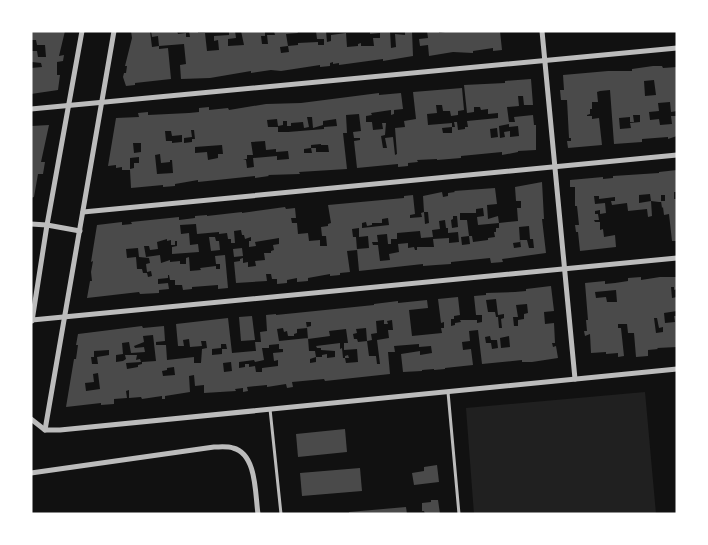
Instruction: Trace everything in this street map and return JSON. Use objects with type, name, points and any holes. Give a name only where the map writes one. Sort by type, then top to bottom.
[{"type":"street","points":[[82,31],[47,225],[32,322],[64,317],[677,258]]},
{"type":"street","points":[[45,430],[114,31]]},
{"type":"street","points":[[542,31],[576,379]]},
{"type":"street","points":[[31,109],[677,48]]},
{"type":"street","points":[[83,212],[677,155]]},
{"type":"street","points":[[31,224],[80,231]]},
{"type":"street","points":[[31,419],[45,430],[60,430],[677,369]]},
{"type":"street","points":[[31,473],[232,447],[243,452],[249,461],[258,514]]},
{"type":"lane","points":[[448,392],[459,514]]},
{"type":"lane","points":[[270,409],[281,514]]},
{"type":"shaded area","points":[[645,392],[656,514],[474,514],[466,408]]},
{"type":"building","points":[[31,31],[65,31],[59,56],[64,55],[63,61],[57,62],[57,75],[60,75],[58,90],[31,94],[31,68],[42,67],[41,63],[32,62],[31,51],[37,51],[38,57],[46,57],[45,45],[37,45],[36,40],[31,40]]},
{"type":"building","points":[[131,31],[150,31],[152,47],[159,46],[159,49],[168,48],[171,79],[135,83],[135,85],[126,86],[123,77],[124,73],[126,73],[127,66],[125,66],[132,38]]},
{"type":"building","points":[[151,31],[177,31],[178,34],[186,33],[186,37],[190,37],[189,31],[205,33],[207,51],[219,50],[218,40],[214,41],[214,36],[229,35],[229,31],[235,31],[236,38],[228,39],[228,46],[244,45],[241,31],[265,31],[265,36],[261,36],[262,44],[268,44],[267,35],[275,35],[274,31],[297,31],[298,33],[286,34],[288,46],[298,45],[298,43],[318,42],[318,45],[324,45],[324,39],[317,39],[316,31],[326,31],[327,42],[331,41],[331,35],[346,33],[347,47],[358,46],[361,43],[361,46],[374,46],[373,38],[380,38],[380,33],[370,34],[370,31],[390,31],[391,48],[396,47],[395,34],[405,35],[405,31],[412,31],[413,56],[383,61],[383,59],[339,65],[339,63],[333,64],[333,62],[330,63],[330,66],[320,67],[320,65],[251,73],[251,71],[210,78],[181,79],[180,65],[186,64],[184,44],[159,46],[158,36],[152,37]],"holes":[[[288,46],[289,52],[281,53],[280,47]]]},
{"type":"building","points":[[427,31],[439,31],[439,33],[451,31],[500,31],[502,50],[493,51],[493,48],[473,51],[473,53],[453,52],[429,56],[428,45],[420,46],[419,39],[428,38]]},
{"type":"building","points":[[653,66],[662,66],[663,68],[677,67],[677,111],[671,112],[670,102],[658,103],[659,111],[649,112],[650,120],[659,119],[660,125],[672,124],[671,116],[677,116],[677,136],[668,139],[668,137],[642,139],[642,142],[614,144],[610,90],[600,91],[597,92],[598,102],[592,102],[592,109],[590,109],[590,114],[587,116],[592,116],[592,119],[599,118],[602,145],[568,148],[567,141],[571,141],[571,138],[569,138],[567,100],[561,100],[560,90],[564,90],[563,75],[632,71],[632,69]],"holes":[[[654,80],[656,95],[645,96],[644,81]],[[633,115],[640,115],[640,122],[630,123],[631,128],[620,129],[619,118],[630,117],[630,122],[634,122]]]},
{"type":"building","points":[[531,79],[533,105],[524,105],[523,96],[518,96],[519,106],[507,107],[509,122],[515,122],[514,117],[533,115],[534,125],[536,125],[536,150],[518,151],[502,155],[502,152],[461,156],[461,158],[417,160],[418,162],[408,163],[408,166],[398,167],[398,164],[357,168],[354,141],[360,140],[360,138],[354,138],[353,132],[361,131],[359,114],[346,115],[347,133],[343,133],[347,169],[268,175],[255,178],[255,176],[198,182],[198,180],[175,184],[175,186],[163,187],[163,185],[131,188],[130,170],[122,170],[122,167],[116,168],[116,165],[108,166],[116,118],[139,117],[138,113],[148,112],[148,115],[189,113],[199,112],[199,108],[209,107],[209,110],[228,108],[229,110],[266,104],[301,103],[379,93],[379,95],[401,93],[403,109],[394,110],[394,114],[391,115],[391,110],[371,113],[372,115],[366,116],[366,122],[372,122],[373,130],[383,129],[382,123],[386,123],[385,135],[381,136],[383,148],[387,148],[385,138],[393,137],[395,155],[397,154],[395,128],[405,127],[404,121],[416,119],[413,92],[462,88],[464,110],[458,111],[458,115],[451,116],[450,111],[443,111],[442,105],[436,105],[437,113],[427,114],[428,125],[452,123],[452,127],[455,127],[454,122],[457,122],[458,130],[468,127],[467,121],[498,118],[498,113],[488,114],[488,109],[481,110],[480,107],[474,107],[474,112],[467,113],[464,85],[505,83],[505,81]],"holes":[[[307,117],[312,117],[313,128],[323,125],[323,121],[336,119],[337,126],[288,132],[278,132],[278,127],[268,127],[267,120],[277,119],[278,126],[283,125],[283,121],[287,121],[287,126],[291,126],[291,123],[303,122],[304,128],[309,127]],[[509,124],[509,127],[518,126],[519,136],[510,137],[510,131],[504,132],[505,137],[500,138],[499,126]],[[452,127],[452,133],[443,133],[442,128]],[[497,128],[498,137],[491,138],[490,129]],[[191,130],[194,130],[195,139],[192,139],[192,142],[184,143],[184,138],[192,137]],[[165,131],[171,131],[172,136],[182,135],[182,142],[172,143],[172,141],[166,141]],[[265,141],[266,150],[276,149],[276,152],[288,151],[289,159],[277,160],[277,156],[253,158],[254,167],[247,168],[246,160],[243,159],[247,159],[247,155],[253,155],[251,142]],[[133,143],[141,143],[141,152],[134,153]],[[222,145],[223,154],[218,154],[218,158],[208,160],[207,152],[195,153],[195,147]],[[311,145],[328,145],[329,152],[316,152],[316,148],[311,148]],[[311,148],[312,153],[304,153],[304,149]],[[160,154],[161,163],[172,160],[173,173],[157,174],[155,155]],[[139,157],[139,163],[134,163],[134,168],[130,169],[130,158]]]},
{"type":"building","points":[[49,125],[41,162],[45,162],[43,174],[38,174],[34,197],[31,198],[31,126]]},
{"type":"building","points":[[677,170],[677,192],[674,192],[674,199],[677,199],[677,241],[672,241],[669,214],[664,215],[661,201],[651,201],[652,216],[648,217],[647,209],[628,211],[627,203],[612,205],[611,201],[615,201],[615,197],[599,199],[599,196],[594,196],[595,204],[605,203],[606,213],[600,214],[600,210],[595,211],[595,214],[598,214],[599,220],[594,220],[595,222],[600,222],[600,230],[603,229],[604,237],[615,235],[616,247],[580,251],[578,232],[576,232],[575,225],[579,225],[577,206],[575,206],[575,187],[570,187],[570,180],[603,177],[603,179],[613,178],[613,176]],"holes":[[[650,194],[651,201],[639,203],[639,195]],[[661,195],[665,195],[665,201],[661,201]]]},
{"type":"building","points":[[542,182],[544,219],[542,219],[546,253],[502,259],[503,262],[491,263],[490,258],[451,262],[451,264],[423,266],[423,264],[359,271],[357,249],[369,248],[368,236],[359,237],[359,228],[352,229],[353,237],[356,237],[357,250],[347,251],[350,272],[340,273],[340,275],[330,276],[330,274],[308,278],[308,281],[297,282],[297,278],[287,280],[287,283],[277,284],[277,279],[272,279],[271,274],[266,274],[267,281],[236,283],[234,262],[240,261],[243,258],[243,263],[248,262],[248,267],[256,266],[255,261],[265,260],[264,253],[271,253],[274,250],[273,245],[279,244],[279,238],[255,242],[256,246],[249,247],[251,237],[245,239],[241,230],[234,231],[235,243],[231,243],[227,233],[197,234],[196,224],[180,225],[181,234],[189,233],[190,245],[198,244],[199,252],[172,254],[172,247],[177,246],[177,241],[175,241],[175,245],[171,245],[171,240],[167,241],[167,239],[157,242],[158,249],[150,250],[149,246],[144,246],[146,257],[160,255],[161,263],[170,260],[170,262],[180,261],[180,264],[186,264],[186,258],[189,257],[190,271],[216,266],[216,269],[220,269],[220,264],[216,264],[215,256],[225,255],[228,288],[218,289],[218,285],[192,287],[192,289],[183,290],[182,285],[175,285],[175,280],[170,280],[168,275],[168,278],[158,279],[158,284],[168,283],[169,289],[159,290],[159,293],[140,294],[139,292],[87,298],[90,281],[92,281],[93,261],[91,262],[97,225],[122,222],[122,225],[132,224],[131,222],[179,217],[179,220],[195,218],[195,216],[242,213],[285,207],[286,209],[295,208],[296,218],[291,218],[292,223],[297,223],[298,234],[308,233],[309,241],[320,240],[320,246],[327,246],[326,236],[322,236],[321,227],[328,226],[331,223],[328,205],[404,198],[404,196],[413,195],[415,214],[410,215],[410,218],[422,217],[421,213],[424,212],[423,196],[442,192],[443,197],[448,196],[448,193],[454,191],[495,188],[497,204],[487,205],[488,219],[498,216],[499,223],[518,221],[517,208],[521,208],[521,201],[516,201],[515,187]],"holes":[[[483,208],[484,216],[477,217],[478,225],[499,223],[499,228],[496,228],[496,232],[494,232],[495,237],[473,242],[472,236],[469,236],[467,220],[460,220],[460,213],[476,213],[476,209]],[[424,212],[428,212],[429,223],[425,224]],[[453,216],[457,216],[458,227],[452,228],[451,220]],[[388,218],[389,225],[362,228],[362,223],[366,222],[367,226],[372,225],[372,223],[382,223],[382,219]],[[445,220],[448,233],[458,232],[459,242],[449,243],[449,238],[433,239],[434,247],[417,247],[417,250],[414,247],[408,248],[408,243],[398,244],[399,252],[389,254],[390,260],[380,261],[378,245],[373,245],[372,242],[378,242],[377,235],[387,234],[388,244],[391,244],[391,239],[397,239],[397,233],[420,231],[421,238],[433,237],[432,230],[440,229],[439,221]],[[529,226],[530,239],[533,239],[534,248],[529,248],[527,240],[520,240],[521,247],[514,248],[513,243],[520,242],[519,227]],[[469,236],[470,244],[462,245],[461,237]],[[138,248],[139,257],[149,258],[150,263],[146,264],[147,272],[151,271],[152,276],[148,277],[147,273],[143,273],[142,269],[137,269],[136,257],[127,258],[126,249]]]},
{"type":"building","points":[[209,237],[215,237],[216,241],[219,241],[220,250],[211,251]]},
{"type":"building","points":[[242,248],[243,256],[234,257],[233,249]]},
{"type":"building","points":[[641,277],[641,280],[677,277],[677,289],[674,290],[674,287],[671,287],[672,298],[677,297],[677,311],[664,313],[665,323],[675,322],[674,316],[677,316],[677,347],[648,350],[648,356],[636,357],[634,333],[628,333],[627,324],[618,324],[618,328],[621,328],[624,356],[618,357],[618,353],[591,353],[590,334],[585,336],[584,331],[587,331],[586,320],[588,320],[585,283],[605,281],[605,284],[615,283],[628,281],[628,278]],"holes":[[[616,290],[617,302],[607,302],[606,297],[596,298],[595,292]],[[654,318],[657,318],[659,328],[663,327],[663,332],[656,333]]]},
{"type":"building","points":[[551,286],[554,311],[544,312],[545,324],[554,323],[555,343],[552,343],[553,347],[556,346],[558,358],[532,362],[522,362],[522,360],[482,364],[478,330],[469,331],[470,341],[462,342],[463,350],[471,349],[473,365],[403,372],[401,354],[420,351],[420,355],[432,353],[431,346],[419,347],[419,344],[394,346],[395,352],[388,352],[390,374],[325,381],[324,379],[292,382],[293,387],[287,388],[286,384],[267,387],[267,385],[247,387],[248,391],[243,392],[243,388],[235,389],[236,391],[204,393],[204,385],[195,386],[194,375],[189,376],[190,392],[165,396],[165,399],[162,399],[162,396],[142,399],[141,397],[129,398],[129,390],[126,391],[127,398],[114,399],[114,404],[101,405],[101,403],[66,407],[74,359],[76,359],[78,334],[142,326],[143,328],[164,326],[165,341],[156,342],[156,345],[166,345],[167,360],[194,357],[194,363],[201,363],[202,349],[207,348],[206,341],[201,341],[202,346],[190,347],[189,339],[183,340],[184,346],[178,346],[176,324],[228,318],[232,353],[256,351],[255,342],[261,342],[260,332],[267,331],[266,315],[398,301],[398,303],[427,300],[428,308],[409,310],[412,336],[442,333],[441,328],[444,328],[444,322],[441,323],[438,299],[458,297],[460,315],[454,316],[454,319],[451,319],[451,326],[461,322],[460,320],[477,320],[477,323],[482,322],[482,315],[476,315],[474,296],[486,295],[486,293],[526,291],[526,289]],"holes":[[[496,299],[498,315],[504,314],[504,318],[501,319],[502,328],[499,328],[498,317],[496,317],[495,312],[488,312],[486,300]],[[527,304],[528,313],[524,314],[524,319],[518,320],[518,326],[514,326],[513,317],[518,317],[516,305]],[[384,320],[384,324],[388,324],[387,321],[392,320],[393,330],[388,330],[389,338],[377,340],[380,364],[377,364],[376,356],[369,356],[367,341],[372,340],[371,334],[377,333],[376,321]],[[306,322],[311,322],[311,326],[307,327],[308,338],[279,341],[277,329],[283,328],[284,332],[287,331],[288,336],[294,336],[297,333],[297,329],[307,328]],[[366,328],[367,341],[358,342],[357,339],[354,339],[353,334],[357,333],[356,329]],[[346,329],[348,343],[344,343],[344,350],[357,349],[358,362],[346,363],[345,358],[343,358],[342,348],[340,349],[340,343],[316,346],[321,348],[321,350],[335,351],[335,357],[327,358],[327,354],[322,355],[322,357],[316,357],[315,351],[309,351],[308,339],[330,336],[329,331]],[[153,335],[156,361],[142,362],[138,367],[127,369],[126,363],[141,362],[140,359],[136,360],[137,355],[125,355],[126,359],[116,362],[116,355],[123,354],[122,343],[129,342],[131,353],[145,352],[144,347],[135,348],[134,346],[144,342],[143,336]],[[490,336],[491,340],[497,340],[498,348],[492,349],[491,343],[486,343],[485,337]],[[509,336],[510,347],[501,348],[500,338]],[[221,344],[226,344],[227,349],[222,349],[222,354],[212,355],[212,349],[221,348]],[[279,344],[279,349],[283,349],[283,352],[273,353],[274,361],[278,360],[278,366],[262,368],[262,372],[256,372],[255,366],[249,367],[249,364],[239,368],[239,362],[264,360],[262,348],[269,348],[269,345]],[[109,350],[109,355],[97,357],[98,364],[92,364],[91,357],[94,357],[94,351]],[[316,357],[316,362],[310,363],[310,359]],[[231,362],[232,371],[224,372],[223,363]],[[174,367],[175,375],[163,376],[162,371]],[[98,373],[100,389],[86,391],[85,383],[94,382],[93,374]]]},
{"type":"building","points":[[252,316],[255,340],[241,341],[239,317]]},
{"type":"building","points":[[345,429],[347,452],[298,457],[296,434]]},
{"type":"building","points":[[437,465],[439,482],[414,485],[412,473],[424,471],[424,467]]},
{"type":"building","points":[[360,468],[362,491],[302,496],[300,473]]},
{"type":"building","points":[[431,500],[438,500],[440,514],[425,514],[422,511],[422,503],[431,502]]},
{"type":"building","points":[[406,507],[407,514],[349,514],[349,512]]}]
